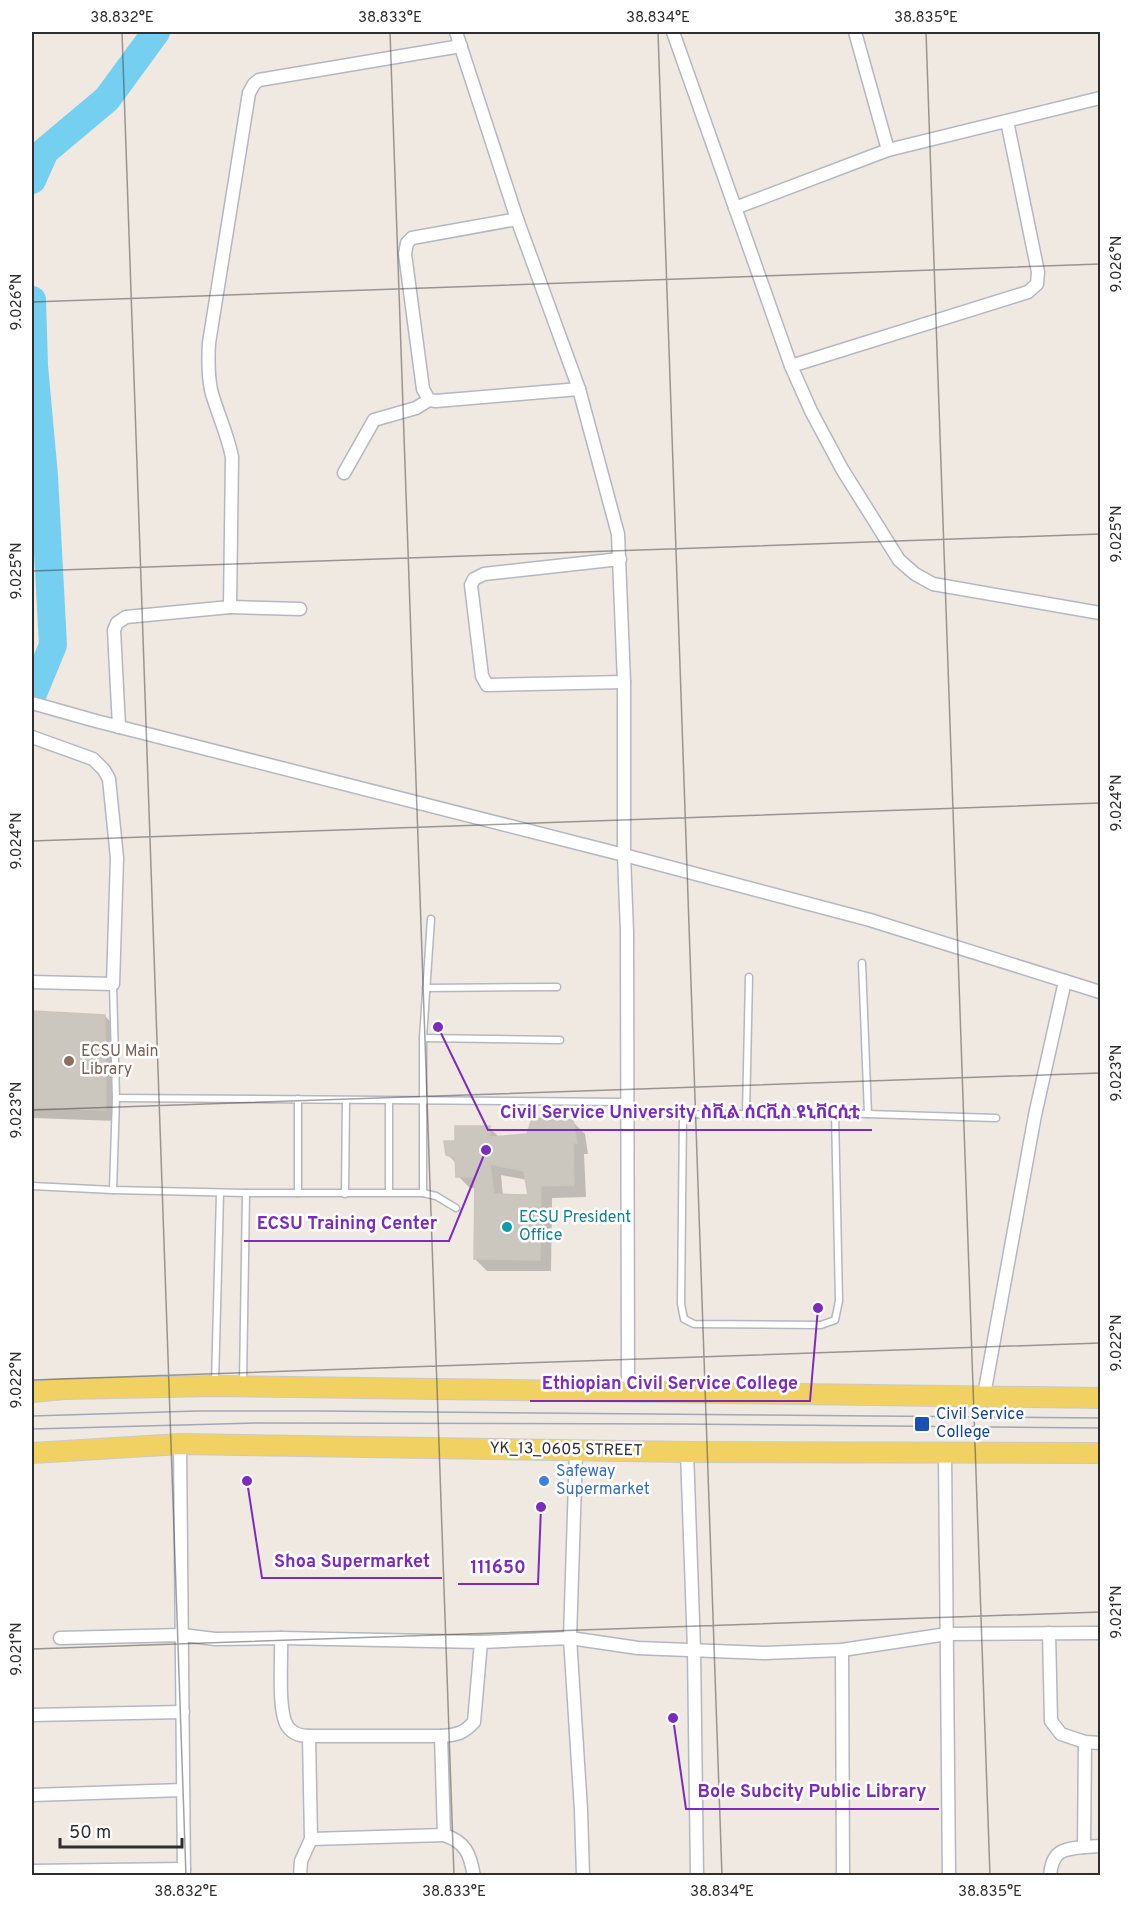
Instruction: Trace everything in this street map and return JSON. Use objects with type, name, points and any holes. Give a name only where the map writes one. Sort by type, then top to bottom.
[{"type":"main road","points":[[32,1392],[64,1389],[215,1386],[1101,1398]]},
{"type":"main road","name":"YK_13_0605 STREET","points":[[32,1453],[180,1444],[576,1451],[1101,1453]]},
{"type":"street","points":[[456,32],[517,219],[579,389],[618,534],[624,682],[624,855],[627,932],[628,1390]]},
{"type":"street","points":[[673,32],[791,366],[842,469],[899,560],[915,574],[933,584],[1101,614]]},
{"type":"street","points":[[855,32],[888,150]]},
{"type":"street","points":[[230,607],[231,457],[228,435],[212,392],[208,370],[208,343],[249,93],[259,80],[460,46]]},
{"type":"street","points":[[735,208],[888,150],[1101,98]]},
{"type":"street","points":[[791,366],[1028,292],[1037,284],[1038,272],[1007,121]]},
{"type":"street","points":[[429,400],[423,389],[405,254],[407,243],[412,238],[517,219]]},
{"type":"street","points":[[344,473],[374,420],[416,408],[429,400],[579,389]]},
{"type":"street","points":[[620,559],[484,574],[474,579],[471,585],[482,676],[487,685],[624,682]]},
{"type":"street","points":[[119,727],[114,630],[117,623],[126,617],[230,607],[300,609]]},
{"type":"street","points":[[32,703],[870,920],[1101,992]]},
{"type":"street","points":[[32,736],[93,759],[104,770],[109,779],[117,858],[113,984],[32,982]]},
{"type":"street","points":[[984,1395],[1035,1115],[1065,981]]},
{"type":"street","points":[[32,1870],[184,1872],[180,1444]]},
{"type":"street","points":[[576,1451],[570,1638],[583,1875]]},
{"type":"street","points":[[687,1452],[694,1649],[697,1875]]},
{"type":"street","points":[[945,1452],[950,1875]]},
{"type":"street","points":[[1049,1633],[1051,1721],[1061,1734],[1085,1742],[1101,1743]]},
{"type":"street","points":[[60,1638],[182,1635],[216,1640],[281,1638],[481,1642],[570,1638],[638,1648],[765,1653],[842,1650],[947,1634],[1101,1633]]},
{"type":"street","points":[[281,1638],[282,1716],[289,1728],[298,1736],[441,1736],[466,1731],[474,1722],[481,1642]]},
{"type":"street","points":[[842,1650],[843,1875]]},
{"type":"street","points":[[32,1715],[183,1712]]},
{"type":"street","points":[[300,1875],[301,1860],[311,1839],[309,1736]]},
{"type":"street","points":[[441,1736],[444,1835]]},
{"type":"street","points":[[1084,1847],[1085,1742]]},
{"type":"street","points":[[32,1795],[183,1790]]},
{"type":"street","points":[[311,1839],[444,1835],[457,1839],[465,1849],[471,1860],[474,1875]]},
{"type":"street","points":[[1050,1875],[1051,1864],[1057,1853],[1066,1848],[1101,1846]]},
{"type":"lane","points":[[423,1193],[423,1038],[431,919]]},
{"type":"lane","points":[[862,963],[868,1114]]},
{"type":"lane","points":[[747,1114],[749,977]]},
{"type":"lane","points":[[113,984],[116,1098],[113,1190]]},
{"type":"lane","points":[[426,988],[557,987]]},
{"type":"lane","points":[[423,1038],[560,1040]]},
{"type":"lane","points":[[116,1098],[389,1102],[424,1100],[627,1108],[683,1114],[836,1113],[996,1118]]},
{"type":"lane","points":[[298,1099],[298,1193]]},
{"type":"lane","points":[[345,1194],[346,1101]]},
{"type":"lane","points":[[388,1192],[389,1102]]},
{"type":"lane","points":[[683,1114],[681,1304],[684,1319],[694,1324],[821,1325],[835,1320],[839,1301],[836,1113]]},
{"type":"lane","points":[[32,1186],[220,1193],[423,1193],[436,1196],[456,1208]]},
{"type":"lane","points":[[215,1386],[220,1193]]},
{"type":"lane","points":[[243,1387],[246,1193]]},
{"type":"building","name":"ECSU Main Library","points":[[32,1011],[105,1015],[106,1110],[32,1107]]},
{"type":"building","points":[[532,1118],[573,1120],[577,1143],[573,1143],[574,1185],[541,1186],[540,1260],[474,1259],[475,1177],[456,1177],[455,1158],[446,1155],[444,1141],[455,1141],[455,1126],[490,1126],[490,1137],[527,1134]],"holes":[[[490,1164],[524,1171],[528,1195],[494,1194]]]},
{"type":"waterway","points":[[32,180],[45,151],[107,99],[156,32]]},
{"type":"waterway","points":[[32,300],[34,366],[44,476],[53,645],[32,696]]},
{"type":"tram line","points":[[32,1416],[197,1411],[321,1411],[1100,1418]]},
{"type":"tram line","points":[[32,1429],[256,1423],[1100,1428]]},
{"type":"place","name":"Civil Service University ስቪል ሰርቪስ ዩኒቨርሲቲ","points":[[438,1027]]},
{"type":"place","name":"ECSU Main Library","points":[[69,1061]]},
{"type":"place","name":"ECSU Training Center","points":[[486,1150]]},
{"type":"place","name":"ECSU President Office","points":[[507,1227]]},
{"type":"place","name":"Ethiopian Civil Service College","points":[[818,1308]]},
{"type":"place","name":"Civil Service College","points":[[922,1424]]},
{"type":"place","name":"Shoa Supermarket","points":[[247,1481]]},
{"type":"place","name":"Safeway Supermarket","points":[[544,1481]]},
{"type":"place","name":"111650","points":[[541,1507]]},
{"type":"place","name":"Bole Subcity Public Library","points":[[673,1718]]}]
